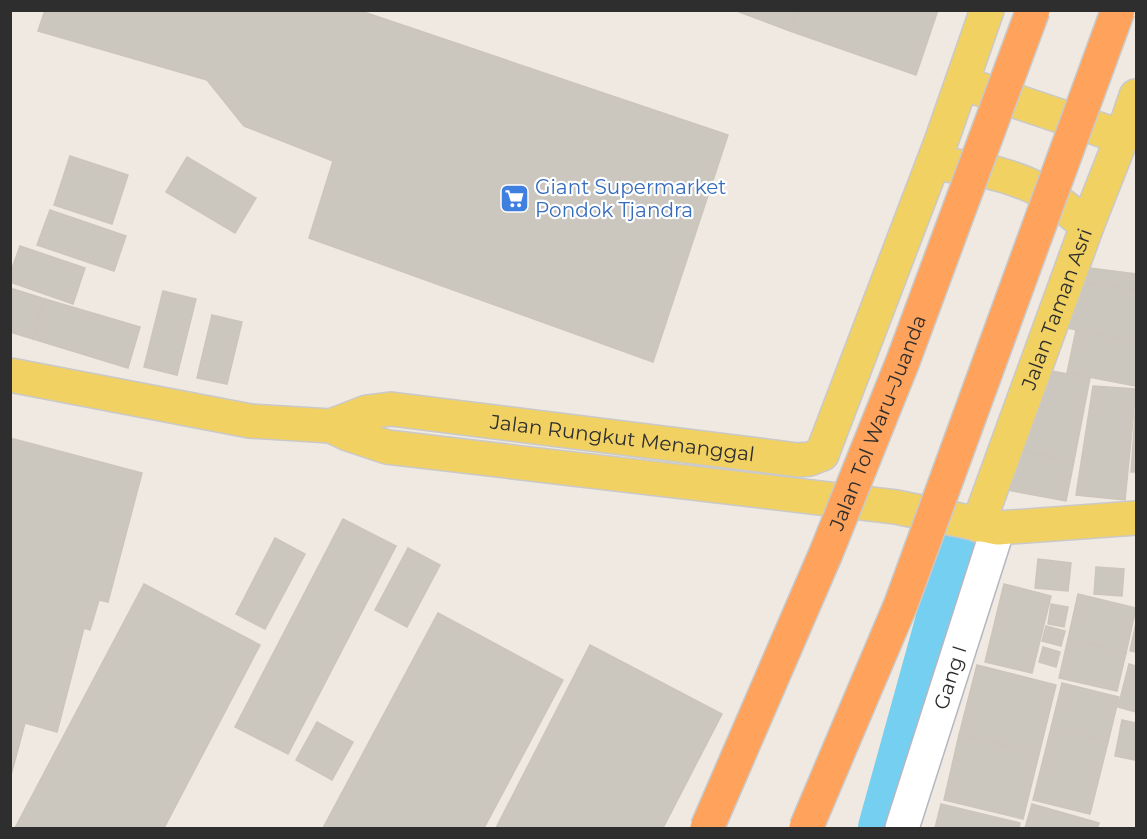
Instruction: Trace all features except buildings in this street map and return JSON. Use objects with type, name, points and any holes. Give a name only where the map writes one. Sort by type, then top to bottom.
[{"type":"highway","name":"Jalan Tol Waru–Juanda","points":[[707,828],[826,553],[899,372],[1033,10]]},
{"type":"highway","points":[[806,828],[901,604],[1118,10]]},
{"type":"main road","points":[[896,507],[879,489],[864,478],[834,466],[826,461],[822,454],[933,164],[987,10]]},
{"type":"main road","points":[[964,78],[1130,122]]},
{"type":"main road","name":"Jalan Taman Asri","points":[[988,526],[1087,226],[1130,122]]},
{"type":"main road","points":[[933,164],[983,170],[1011,178],[1039,190],[1087,226]]},
{"type":"main road","name":"Jalan Rungkut Menanggal","points":[[10,375],[250,421],[331,426],[387,447],[896,507],[988,526],[1137,518]]},
{"type":"main road","name":"Jalan Rungkut Menanggal","points":[[331,426],[367,412],[391,409],[798,460],[810,459],[822,454]]},
{"type":"street","name":"Gang I","points":[[902,828],[988,526]]},
{"type":"waterway","points":[[885,828],[965,539]]},
{"type":"place","name":"Giant Supermarket Pondok Tjandra","points":[[514,199]]}]
